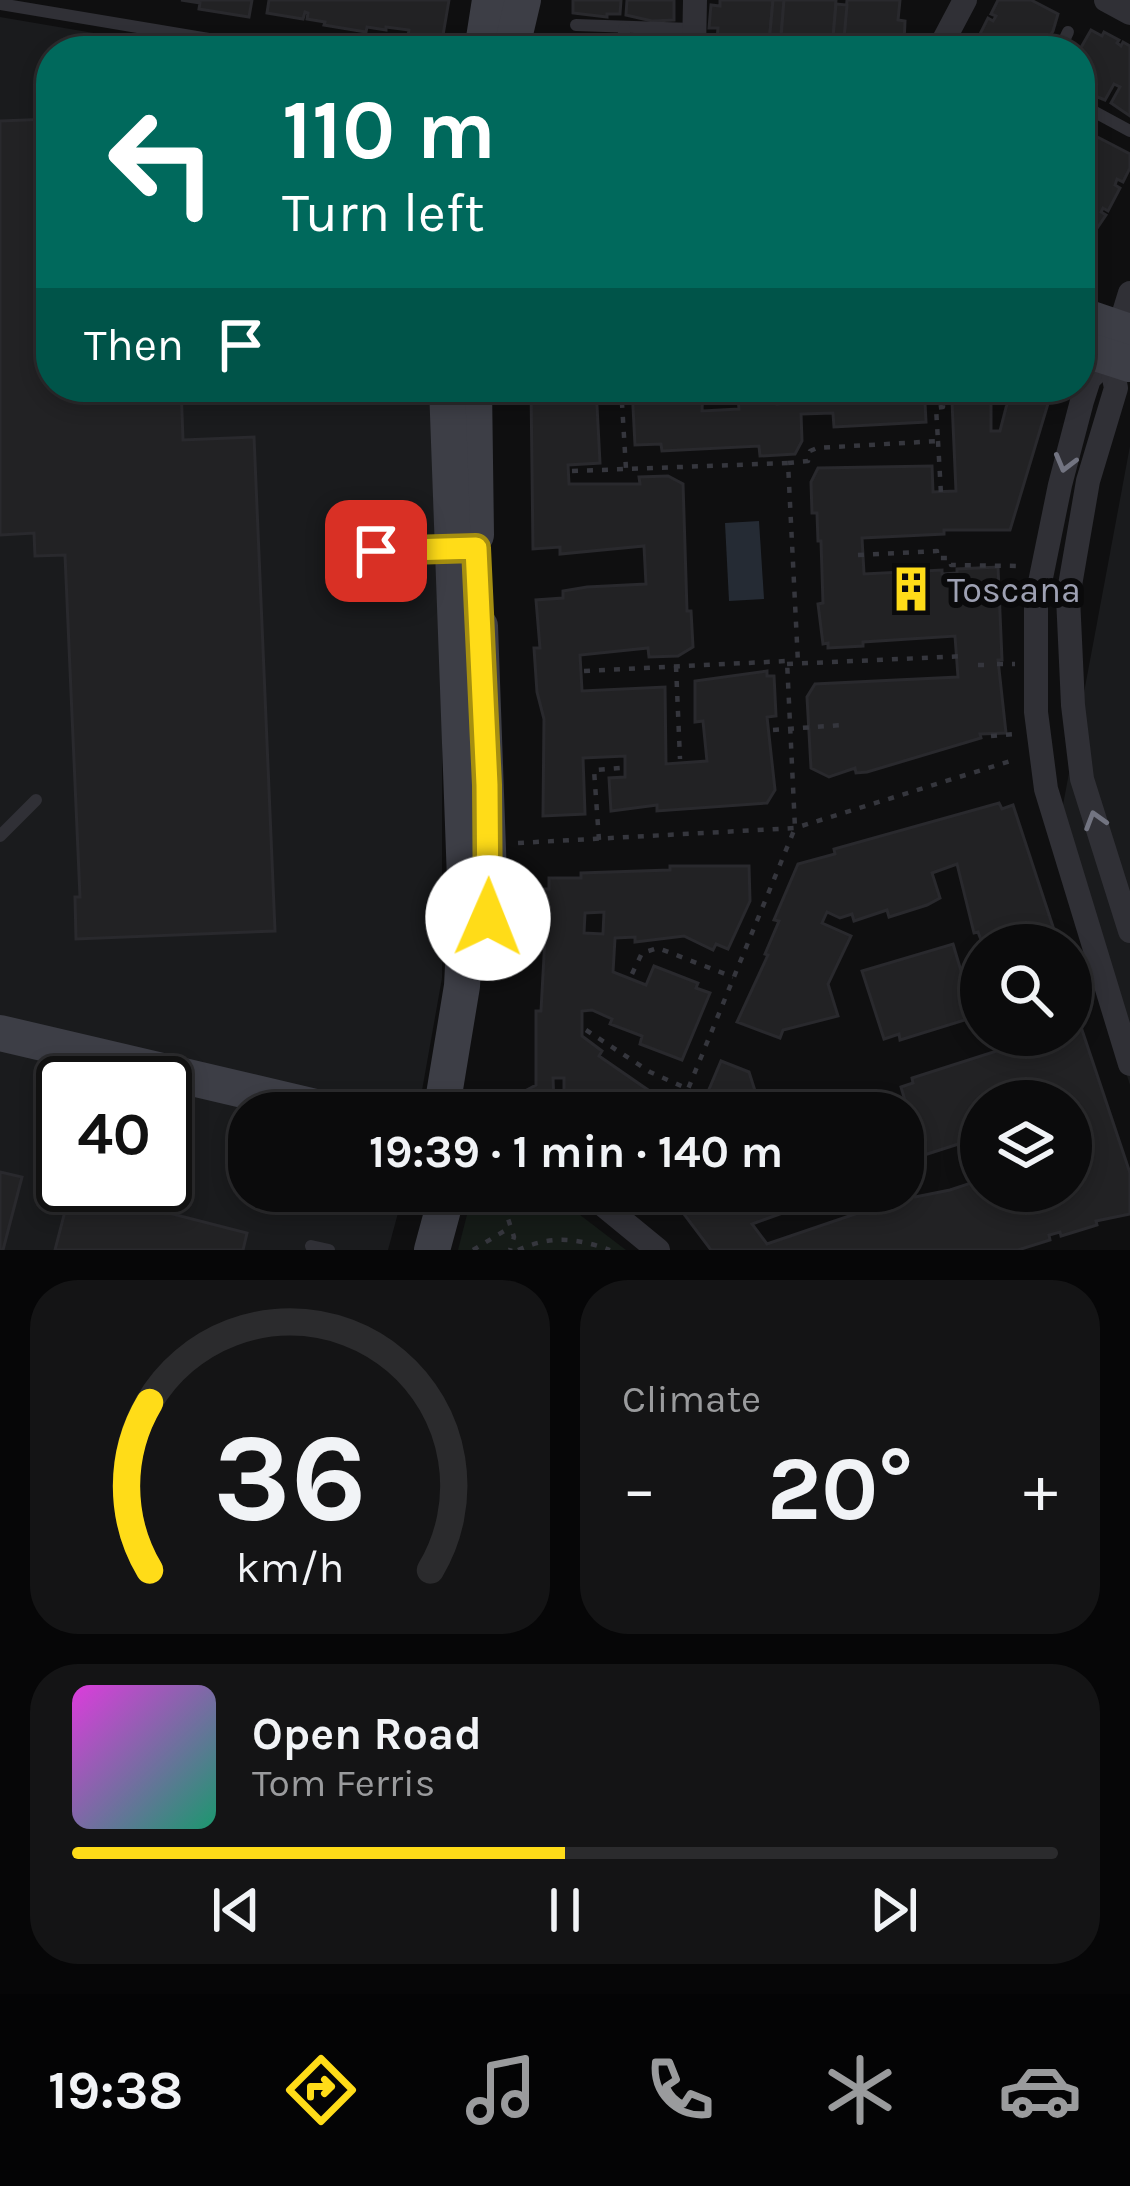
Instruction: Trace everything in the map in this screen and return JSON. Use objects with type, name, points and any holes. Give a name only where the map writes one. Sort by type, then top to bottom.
[{"type":"street","points":[[484,36],[490,0]]},
{"type":"street","points":[[515,36],[523,0]]},
{"type":"street","points":[[693,36],[694,0]]},
{"type":"street","points":[[946,36],[964,0]]},
{"type":"street","points":[[1106,0],[1130,13]]},
{"type":"street","points":[[1117,337],[1117,388],[1088,481],[1068,597],[1082,779],[1130,931]]},
{"type":"street","points":[[1095,371],[1117,337]]},
{"type":"street","points":[[444,1092],[462,986],[474,786],[464,548],[449,402]]},
{"type":"street","points":[[464,548],[473,402]]},
{"type":"street","points":[[1083,402],[1060,485],[1036,602],[1036,712],[1046,789],[1130,1063]]},
{"type":"street","points":[[468,1092],[484,992],[489,881],[474,786]]},
{"type":"street","points":[[0,1033],[251,1092]]},
{"type":"street","points":[[408,1250],[418,1212]]},
{"type":"street","points":[[432,1250],[442,1212]]},
{"type":"street","points":[[612,1212],[658,1250]]},
{"type":"lane","points":[[0,4],[191,36]]},
{"type":"lane","points":[[576,25],[670,36]]},
{"type":"lane","points":[[625,28],[625,36]]},
{"type":"lane","points":[[1066,36],[1068,32]]},
{"type":"lane","points":[[1095,112],[1130,131]]},
{"type":"lane","points":[[376,551],[464,548]]},
{"type":"lane","points":[[0,836],[37,800]]},
{"type":"lane","points":[[311,1246],[329,1250]]},
{"type":"path","points":[[622,402],[626,469]]},
{"type":"path","points":[[940,494],[937,407],[943,402]]},
{"type":"path","points":[[572,471],[788,463],[808,461],[810,451],[817,448],[938,441]]},
{"type":"path","points":[[788,463],[798,663]]},
{"type":"path","points":[[858,555],[937,551],[938,558],[950,558],[951,565],[1021,566]]},
{"type":"path","points":[[584,671],[966,656]]},
{"type":"path","points":[[686,1092],[795,828],[787,664]]},
{"type":"path","points":[[978,665],[988,664]]},
{"type":"path","points":[[997,664],[1015,664]]},
{"type":"path","points":[[676,667],[680,759]]},
{"type":"path","points":[[773,730],[843,725]]},
{"type":"path","points":[[991,736],[1007,735]]},
{"type":"path","points":[[513,843],[795,828],[1023,758]]},
{"type":"path","points":[[599,840],[594,770],[621,768]]},
{"type":"path","points":[[632,974],[642,953],[658,948],[734,977]]},
{"type":"path","points":[[586,1030],[650,1072],[688,1089]]},
{"type":"path","points":[[507,1212],[512,1226],[510,1250]]},
{"type":"path","points":[[473,1250],[512,1226]]},
{"type":"path","points":[[518,1250],[547,1239],[568,1238],[610,1250]]},
{"type":"shaded area","points":[[0,17],[111,36],[36,36],[36,402],[442,402],[442,978],[422,1092],[228,1092],[228,1212],[398,1212],[388,1250],[0,1250]]},
{"type":"shaded area","points":[[1130,446],[1130,1085],[1092,965],[1092,924],[1079,924],[1055,848]]},
{"type":"shaded area","points":[[759,521],[764,599],[729,601],[725,523]]},
{"type":"shaded area","points":[[468,1212],[576,1212],[626,1250],[458,1250]]},
{"type":"building","points":[[181,0],[252,0],[249,17],[199,9],[200,3]]},
{"type":"building","points":[[269,0],[449,0],[443,36],[408,36],[409,30],[386,27],[367,27],[366,32],[324,25],[307,19],[305,12],[303,19],[267,13]]},
{"type":"building","points":[[573,0],[621,0],[620,14],[573,13]]},
{"type":"building","points":[[627,0],[674,0],[674,20],[626,15]]},
{"type":"building","points":[[720,0],[773,0],[769,36],[717,36],[718,28],[709,28],[711,5],[720,6]]},
{"type":"building","points":[[773,0],[784,0],[781,36],[770,36]]},
{"type":"building","points":[[784,0],[836,0],[833,36],[781,36]]},
{"type":"building","points":[[847,0],[900,0],[898,20],[905,21],[904,36],[844,36]]},
{"type":"building","points":[[998,0],[1031,0],[1058,14],[1050,36],[979,36],[988,18],[993,21],[996,16],[991,14]]},
{"type":"building","points":[[836,4],[847,5],[844,36],[833,36]]},
{"type":"building","points":[[1091,30],[1102,36],[1104,32],[1121,46],[1123,42],[1130,46],[1130,116],[1111,103],[1120,87],[1114,84],[1105,100],[1095,96],[1095,36],[1088,36]]},
{"type":"building","points":[[36,120],[36,402],[182,402],[183,440],[254,437],[275,931],[76,939],[75,897],[80,897],[65,555],[35,556],[34,533],[0,535],[0,121]]},
{"type":"building","points":[[1095,136],[1130,154],[1130,168],[1123,182],[1117,179],[1115,185],[1120,188],[1108,211],[1103,208],[1101,212],[1106,215],[1095,231]]},
{"type":"building","points":[[531,402],[597,402],[600,463],[568,465],[569,484],[640,484],[639,477],[668,476],[683,484],[687,611],[691,611],[693,647],[678,656],[649,657],[648,648],[580,655],[582,691],[665,687],[666,764],[707,761],[703,721],[695,722],[695,681],[767,671],[767,676],[774,676],[776,716],[767,717],[775,790],[767,803],[657,811],[657,805],[611,811],[609,778],[625,777],[625,756],[583,758],[585,814],[543,816],[544,719],[534,648],[540,648],[536,600],[563,598],[563,591],[587,587],[646,584],[644,546],[560,554],[560,547],[533,549]]},
{"type":"building","name":"Toscana","points":[[633,402],[702,402],[702,411],[739,409],[738,402],[938,402],[925,403],[926,422],[834,427],[833,413],[801,414],[802,441],[795,454],[760,456],[759,446],[662,451],[661,444],[635,445]]},
{"type":"building","name":"Toscana","points":[[952,402],[991,402],[991,431],[1000,431],[1007,404],[996,402],[1048,402],[1010,530],[862,538],[864,574],[942,570],[942,574],[998,567],[1002,660],[998,660],[1006,733],[980,734],[981,738],[867,772],[856,773],[855,768],[829,777],[811,768],[807,697],[815,684],[958,677],[955,636],[863,642],[863,646],[828,648],[828,643],[823,644],[818,604],[823,603],[821,541],[817,513],[812,513],[811,482],[818,468],[932,466],[933,492],[956,491]]},
{"type":"building","points":[[999,803],[1002,809],[1013,805],[1052,924],[972,924],[957,864],[932,873],[940,898],[927,905],[889,917],[887,910],[854,921],[852,914],[840,918],[827,912],[822,923],[851,936],[828,984],[838,1016],[783,1030],[780,1038],[737,1022],[768,955],[779,921],[774,920],[798,864],[835,854],[834,849]]},
{"type":"building","points":[[749,866],[750,901],[728,949],[716,944],[713,950],[684,936],[635,942],[635,937],[615,938],[613,972],[646,985],[654,966],[698,983],[696,988],[710,993],[682,1060],[640,1044],[642,1036],[610,1024],[612,1019],[582,1011],[582,1036],[602,1051],[599,1056],[651,1092],[566,1092],[564,1078],[553,1078],[554,1092],[525,1092],[536,1085],[536,1011],[541,1011],[545,938],[543,889],[549,889],[549,878],[581,878],[581,873]],"holes":[[[604,912],[603,934],[584,933],[585,913]]]},
{"type":"building","points":[[953,944],[960,968],[960,1021],[900,1040],[899,1034],[884,1039],[862,971]]},
{"type":"building","points":[[981,1056],[1091,1056],[1130,1173],[1130,1214],[1096,1221],[1097,1225],[1061,1236],[1060,1232],[1049,1235],[1050,1240],[1018,1250],[711,1250],[682,1212],[785,1212],[752,1224],[767,1244],[861,1212],[924,1212],[924,1195],[960,1187],[960,1212],[1092,1212],[1092,1080],[960,1080],[960,1143],[924,1155],[924,1092],[902,1092],[901,1087],[913,1083],[912,1078]]},
{"type":"building","points":[[721,1061],[749,1072],[755,1092],[708,1092]]},
{"type":"building","points":[[0,1172],[22,1177],[3,1250],[0,1250]]},
{"type":"building","points":[[65,1212],[165,1212],[247,1233],[243,1250],[55,1250]]},
{"type":"place","name":"Toscana","points":[[911,589]]},
{"type":"route","points":[[376,551],[476,548],[488,918]]}]
